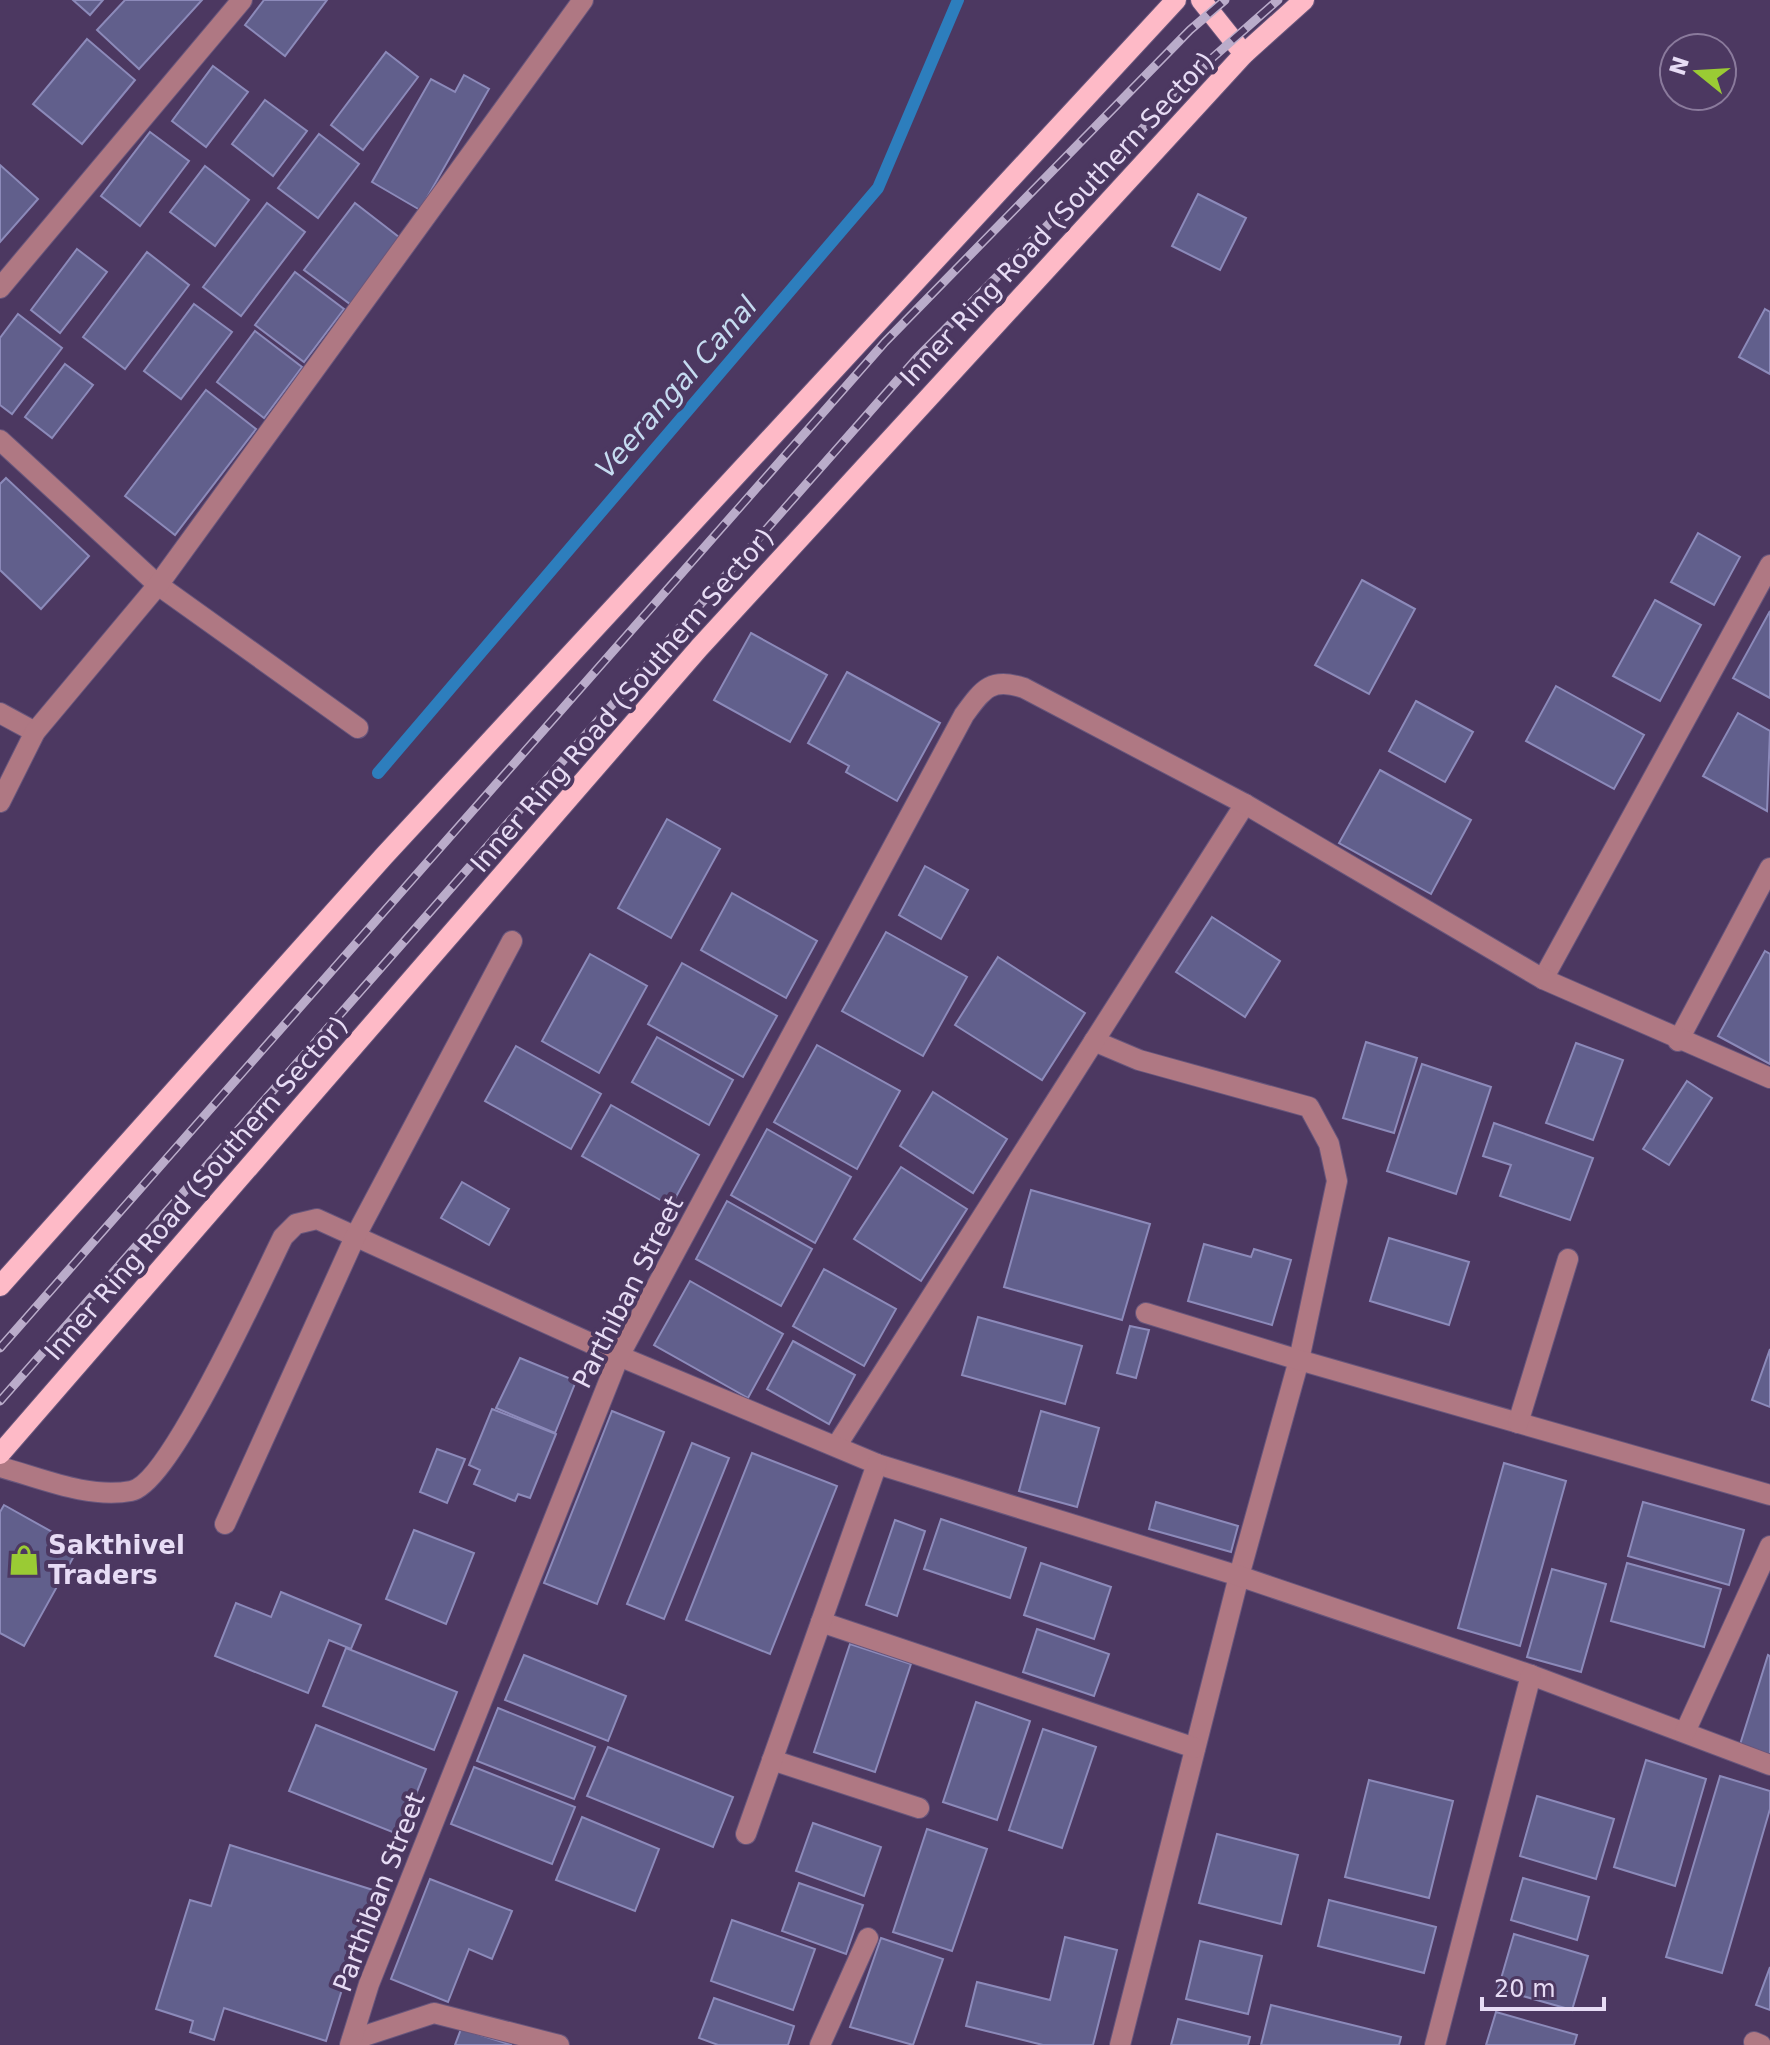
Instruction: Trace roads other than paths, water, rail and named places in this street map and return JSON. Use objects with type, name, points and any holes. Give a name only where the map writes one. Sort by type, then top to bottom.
[{"type":"main road","points":[[0,1286],[384,856],[1176,0]]},
{"type":"main road","points":[[1201,0],[1244,54]]},
{"type":"main road","name":"Inner Ring Road (Southern Sector)","points":[[0,1454],[699,648],[1244,54],[1304,0]]},
{"type":"street","points":[[0,288],[242,0]]},
{"type":"street","points":[[0,802],[35,732],[158,585],[583,0]]},
{"type":"street","points":[[0,440],[158,585],[358,728]]},
{"type":"street","points":[[1543,979],[1770,565]]},
{"type":"street","name":"Parthiban Street","points":[[351,2042],[369,1984],[619,1356],[964,715],[989,686],[1006,682],[1024,688],[1245,804]]},
{"type":"street","points":[[0,713],[35,732]]},
{"type":"street","points":[[837,1445],[1245,804],[1543,979],[1678,1041],[1770,1078]]},
{"type":"street","points":[[1678,1041],[1770,868]]},
{"type":"street","points":[[225,1524],[355,1237],[512,941]]},
{"type":"street","points":[[1094,1041],[1139,1060],[1309,1107],[1329,1144],[1337,1181],[1299,1360],[1239,1576],[1120,2045]]},
{"type":"street","points":[[0,1467],[97,1493],[135,1491],[154,1477],[180,1439],[283,1237],[296,1224],[317,1219],[619,1356],[877,1464],[1239,1576],[1531,1675],[1770,1765]]},
{"type":"street","points":[[1518,1423],[1568,1259]]},
{"type":"street","points":[[1146,1313],[1770,1495]]},
{"type":"street","points":[[746,1834],[877,1464]]},
{"type":"street","points":[[1685,1732],[1770,1546]]},
{"type":"street","points":[[821,1622],[1195,1748]]},
{"type":"street","points":[[1435,2045],[1531,1675]]},
{"type":"street","points":[[772,1760],[919,1808]]},
{"type":"street","points":[[820,2045],[868,1938]]},
{"type":"street","points":[[351,2042],[434,2013],[559,2045]]},
{"type":"waterway","name":"Veerangal Canal","points":[[378,773],[878,188],[958,0]]},
{"type":"railway","points":[[0,1348],[885,342],[1190,30],[1225,0]]},
{"type":"railway","points":[[0,1401],[917,358],[1210,60],[1278,0]]},
{"type":"place","name":"Sakthivel Traders","points":[[24,1560]]}]
